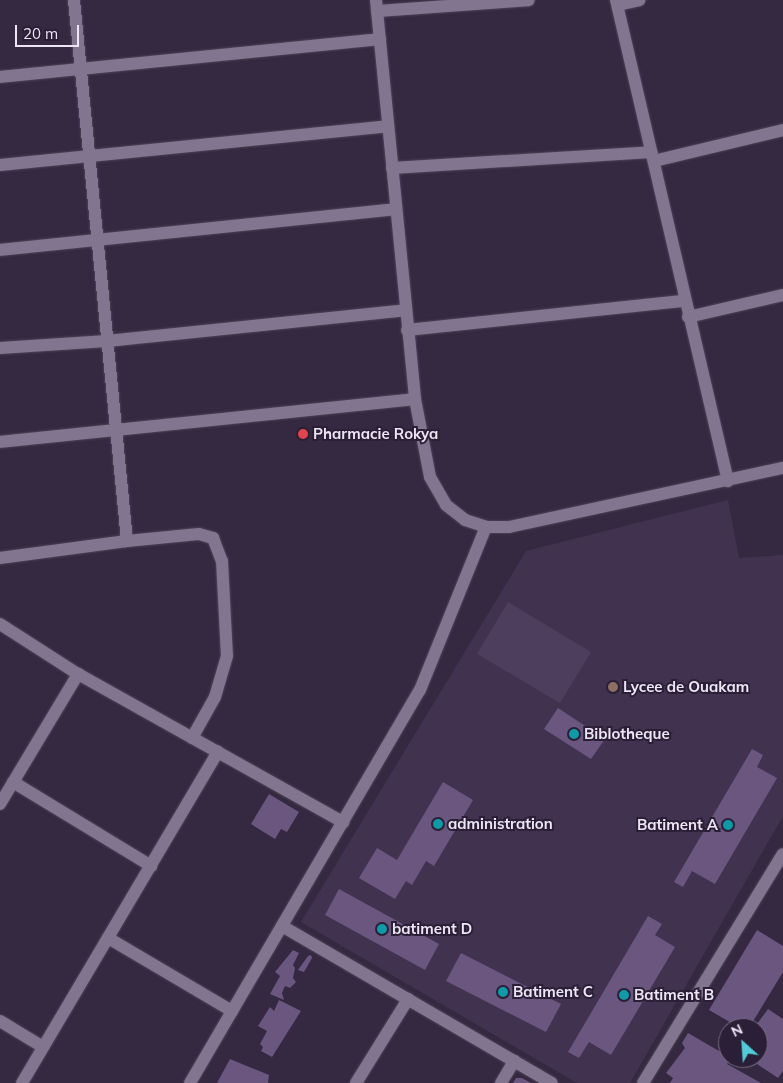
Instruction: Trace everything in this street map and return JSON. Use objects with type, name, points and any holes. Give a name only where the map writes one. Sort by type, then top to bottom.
[{"type":"street","points":[[74,0],[127,541]]},
{"type":"street","points":[[529,0],[377,5],[414,399],[430,477],[446,505],[465,520],[486,527],[509,527],[783,468]]},
{"type":"street","points":[[638,0],[617,2],[684,301],[728,481]]},
{"type":"street","points":[[0,77],[380,39]]},
{"type":"street","points":[[0,165],[388,126]]},
{"type":"street","points":[[392,168],[653,156],[783,130]]},
{"type":"street","points":[[0,250],[396,209]]},
{"type":"street","points":[[688,317],[783,295]]},
{"type":"street","points":[[407,330],[684,301]]},
{"type":"street","points":[[0,348],[108,341],[405,310]]},
{"type":"street","points":[[0,442],[414,399]]},
{"type":"street","points":[[190,1083],[420,690],[486,527]]},
{"type":"street","points":[[0,558],[127,541],[200,534],[213,538],[222,561],[227,656],[215,697],[192,738]]},
{"type":"street","points":[[0,624],[78,674],[343,822]]},
{"type":"street","points":[[0,804],[78,674]]},
{"type":"street","points":[[22,1083],[218,752]]},
{"type":"street","points":[[14,782],[150,866]]},
{"type":"street","points":[[643,1083],[783,854]]},
{"type":"street","points":[[282,926],[552,1083]]},
{"type":"street","points":[[108,938],[232,1011]]},
{"type":"street","points":[[356,1083],[408,999]]},
{"type":"street","points":[[0,1021],[43,1047]]},
{"type":"street","points":[[501,1083],[514,1061]]},
{"type":"shaded area","name":"Lycee de Ouakam","points":[[728,500],[739,558],[783,555],[783,816],[630,1083],[577,1083],[301,922],[526,551]]},
{"type":"shaded area","points":[[508,602],[591,652],[560,703],[477,654]]},
{"type":"building","name":"Biblotheque","points":[[558,708],[605,739],[591,759],[544,729]]},
{"type":"building","name":"Batiment A","points":[[752,749],[763,755],[757,767],[777,778],[715,884],[692,871],[683,887],[674,882]]},
{"type":"building","name":"administration","points":[[443,782],[473,800],[434,866],[426,861],[412,885],[406,881],[395,899],[359,878],[377,848],[397,860]]},
{"type":"building","points":[[269,794],[299,812],[287,832],[281,829],[275,839],[251,824]]},
{"type":"building","name":"batiment D","points":[[339,889],[439,944],[425,970],[325,915]]},
{"type":"building","name":"Batiment B","points":[[648,916],[662,924],[655,935],[675,947],[611,1055],[589,1042],[579,1058],[568,1052]]},
{"type":"building","points":[[757,930],[783,946],[783,972],[755,1018],[723,1018],[709,1010]]},
{"type":"building","points":[[293,950],[299,953],[293,965],[295,968],[293,978],[296,982],[290,988],[285,986],[282,993],[284,1000],[270,994],[280,976],[275,972]]},
{"type":"building","name":"Batiment C","points":[[461,953],[561,1004],[546,1032],[446,981]]},
{"type":"building","points":[[311,955],[312,958],[304,972],[298,970],[308,956]]},
{"type":"building","points":[[279,1000],[301,1011],[272,1057],[261,1051],[263,1047],[260,1044],[267,1031],[258,1026],[270,1007],[274,1011]]},
{"type":"building","points":[[768,1009],[783,1019],[783,1071],[778,1078],[763,1068],[768,1068],[768,1018],[761,1018]]},
{"type":"building","points":[[688,1033],[718,1050],[718,1068],[734,1068],[761,1083],[670,1083],[673,1078],[666,1073],[685,1048],[682,1043]]},
{"type":"building","points":[[230,1059],[269,1075],[268,1083],[217,1083]]},
{"type":"building","points":[[516,1078],[522,1078],[531,1083],[513,1083]]},
{"type":"place","name":"Pharmacie Rokya","points":[[303,434]]},
{"type":"place","name":"Lycee de Ouakam","points":[[613,687]]},
{"type":"place","name":"Biblotheque","points":[[574,734]]},
{"type":"place","name":"administration","points":[[438,824]]},
{"type":"place","name":"Batiment A","points":[[728,825]]},
{"type":"place","name":"batiment D","points":[[382,929]]},
{"type":"place","name":"Batiment C","points":[[503,992]]},
{"type":"place","name":"Batiment B","points":[[624,995]]}]
